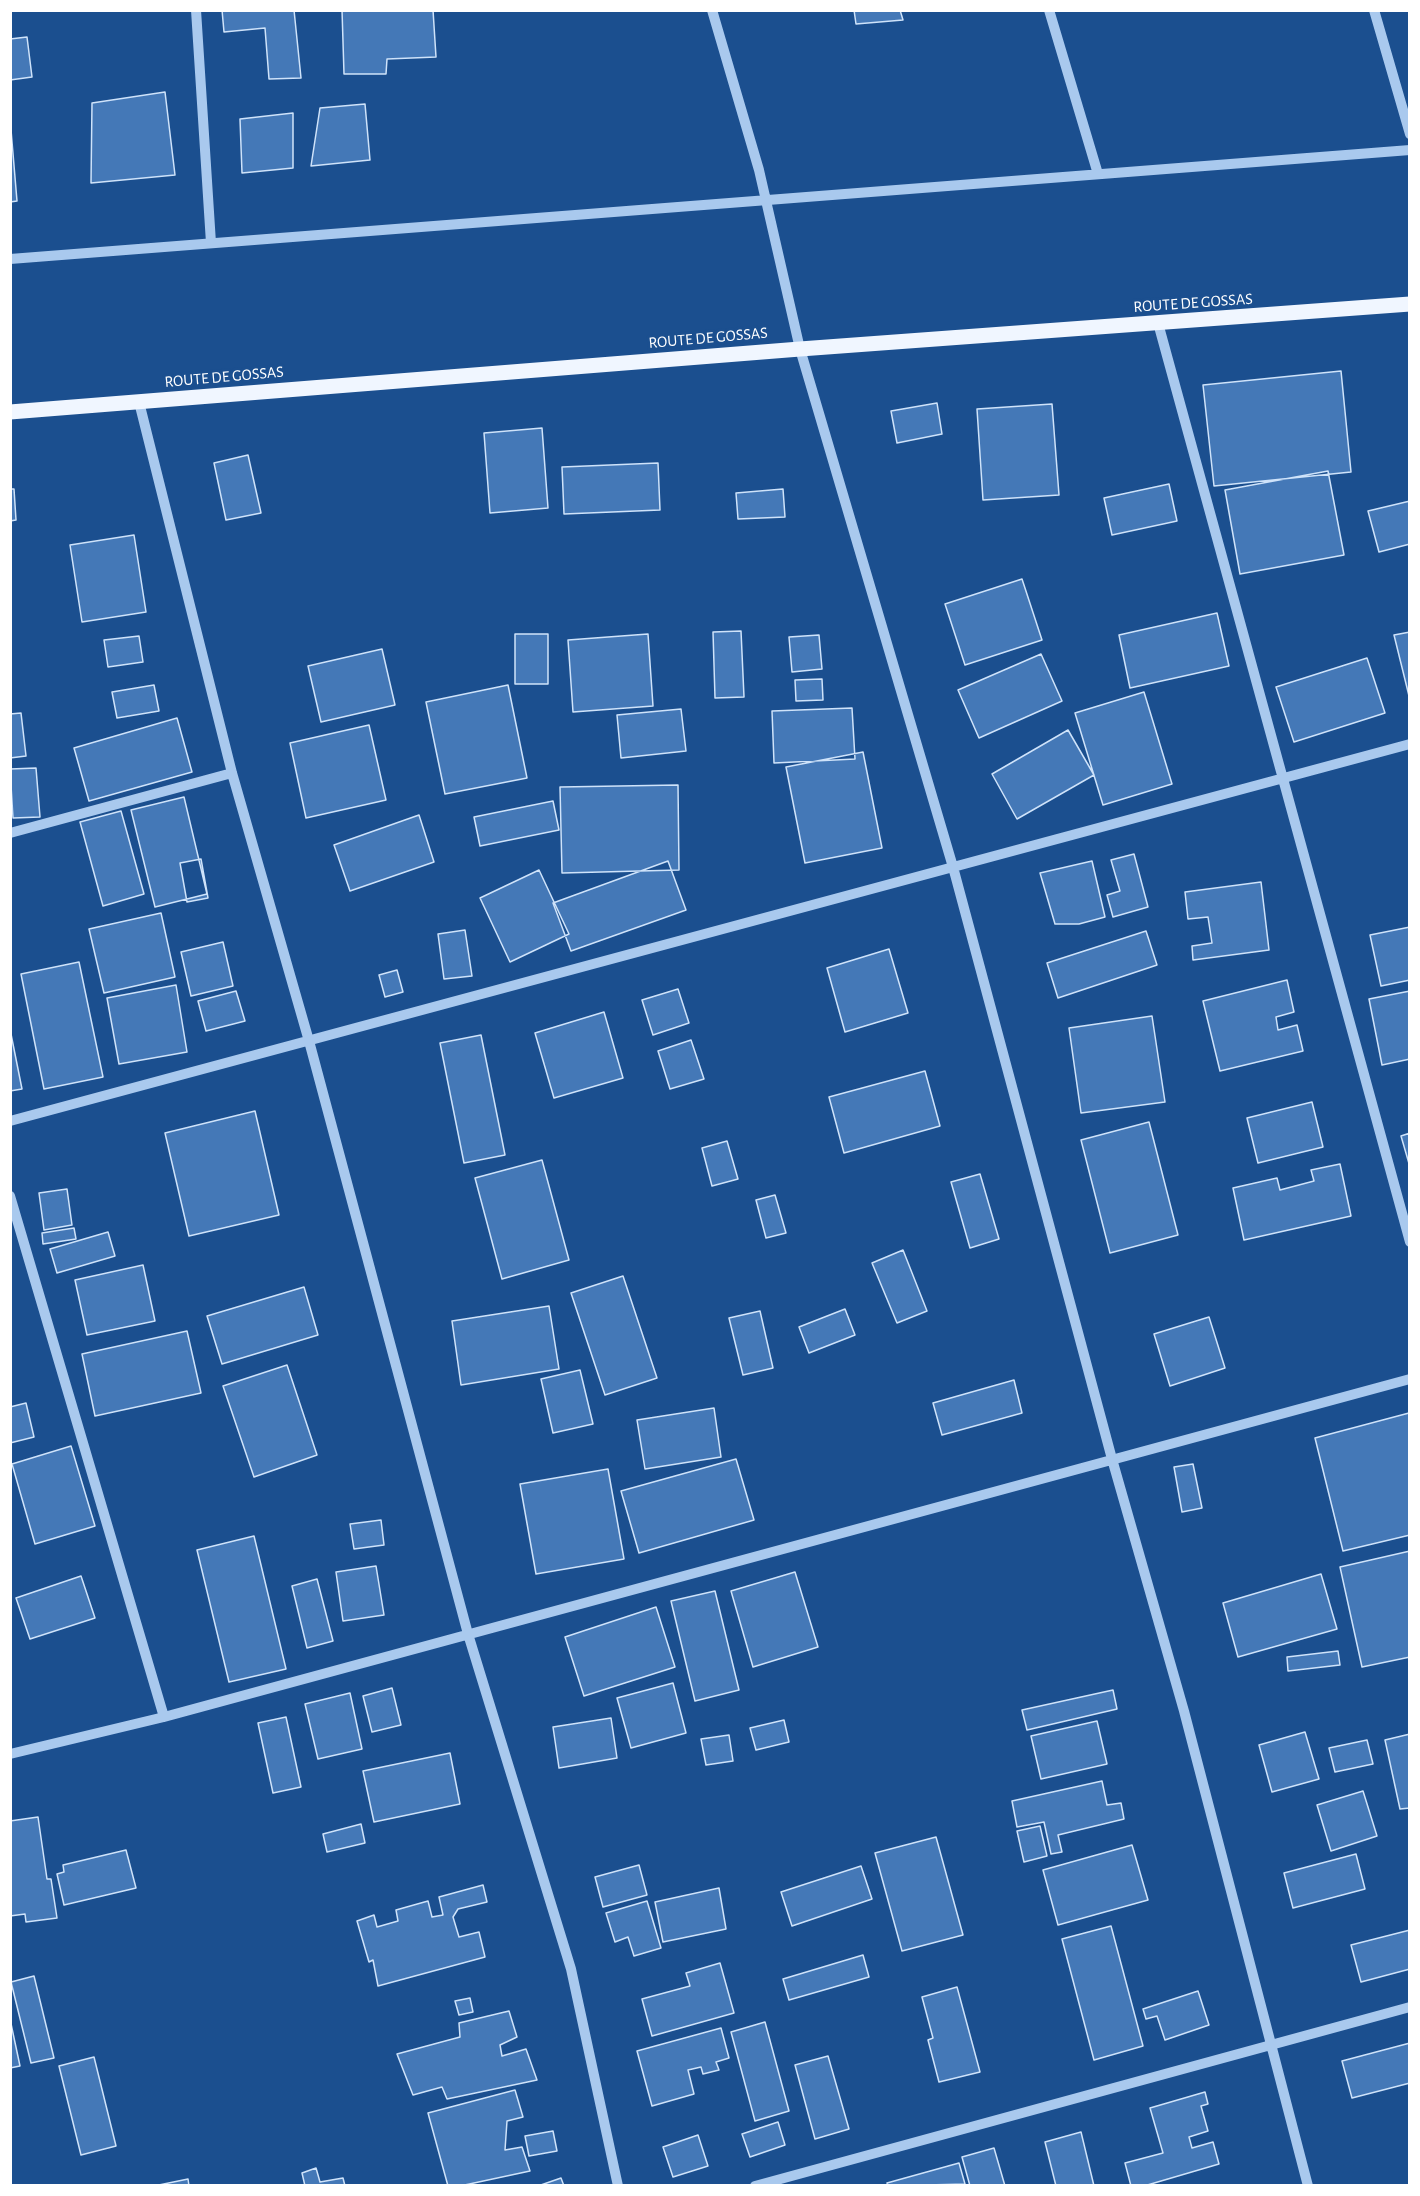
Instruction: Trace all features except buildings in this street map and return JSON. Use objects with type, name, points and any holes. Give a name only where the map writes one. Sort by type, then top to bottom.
[{"type":"main road","name":"ROUTE DE GOSSAS","points":[[10,412],[800,349],[1410,304]]},
{"type":"street","points":[[196,10],[211,243]]},
{"type":"street","points":[[712,10],[759,170],[764,200],[800,349],[953,867],[1112,1459],[1184,1711],[1308,2186]]},
{"type":"street","points":[[1049,10],[1098,174]]},
{"type":"street","points":[[1374,10],[1410,134]]},
{"type":"street","points":[[10,259],[1410,150]]},
{"type":"street","points":[[1158,323],[1410,1242]]},
{"type":"street","points":[[139,402],[232,773],[309,1041],[468,1634],[571,1969],[618,2186]]},
{"type":"street","points":[[10,1121],[1410,744]]},
{"type":"street","points":[[10,833],[232,773]]},
{"type":"street","points":[[10,1196],[164,1716]]},
{"type":"street","points":[[10,1754],[164,1716],[1410,1379]]},
{"type":"street","points":[[754,2186],[1410,2007]]}]
